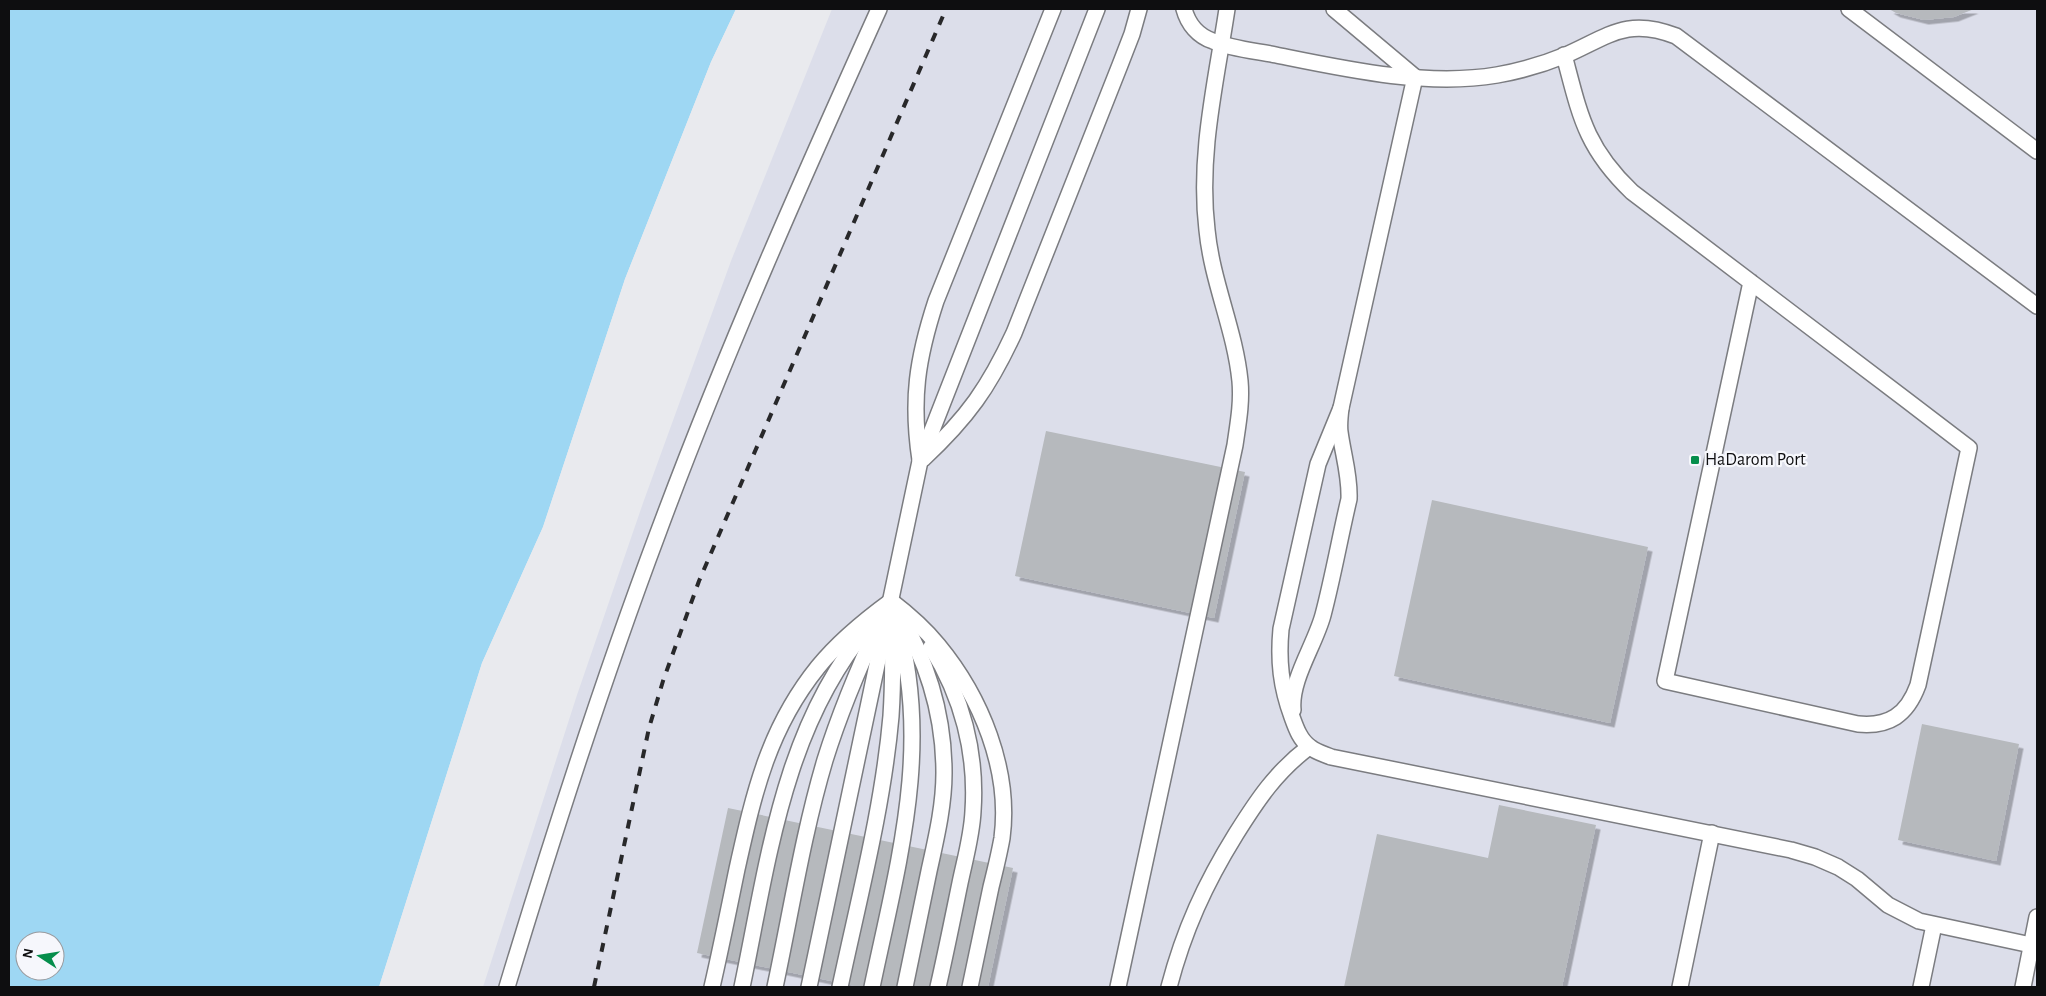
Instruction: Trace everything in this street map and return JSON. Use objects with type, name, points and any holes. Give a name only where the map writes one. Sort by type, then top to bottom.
[{"type":"lane","points":[[507,987],[594,714],[658,532],[722,369],[789,208],[879,9]]},
{"type":"lane","points":[[920,461],[916,432],[915,402],[917,372],[924,336],[936,301],[1054,9]]},
{"type":"lane","points":[[809,987],[920,461],[1097,9]]},
{"type":"lane","points":[[920,461],[950,434],[976,403],[1001,362],[1120,65],[1139,9]]},
{"type":"lane","points":[[1184,9],[1192,27],[1201,35],[1222,44],[1352,70],[1415,77],[1470,78],[1496,76],[1522,70],[1564,55],[1616,31],[1632,27],[1647,27],[1676,36],[2037,306]]},
{"type":"lane","points":[[1118,987],[1235,445],[1240,414],[1240,383],[1236,355],[1211,262],[1204,199],[1204,163],[1227,9]]},
{"type":"lane","points":[[1334,9],[1415,77]]},
{"type":"lane","points":[[1848,9],[2037,151]]},
{"type":"lane","points":[[1564,55],[1583,122],[1591,142],[1612,171],[1632,192],[1969,448],[1918,685],[1906,709],[1884,723],[1858,724],[1665,681],[1750,282]]},
{"type":"lane","points":[[1415,77],[1341,408],[1318,464],[1281,629],[1280,675],[1285,699],[1297,731],[1309,747],[1331,757],[1712,833],[1815,857],[1838,867],[1857,879],[1888,905],[1904,915],[1934,925],[2031,946]]},
{"type":"lane","points":[[1294,722],[1292,705],[1295,688],[1323,614],[1348,498],[1348,468],[1340,430],[1341,408]]},
{"type":"lane","points":[[712,987],[752,801],[763,763],[779,727],[819,667],[859,626],[891,601]]},
{"type":"lane","points":[[742,987],[780,807],[790,770],[820,700],[864,632],[891,601]]},
{"type":"lane","points":[[775,987],[825,761],[842,709],[865,654],[891,601]]},
{"type":"lane","points":[[840,987],[884,771],[891,715],[893,658],[891,601]]},
{"type":"lane","points":[[872,987],[904,833],[913,755],[909,677],[902,638],[891,601]]},
{"type":"lane","points":[[891,601],[912,635],[927,671],[938,710],[943,742],[944,766],[942,807],[905,987]]},
{"type":"lane","points":[[891,601],[913,624],[932,649],[960,706],[969,740],[973,776],[973,812],[968,846],[938,987]]},
{"type":"lane","points":[[891,601],[916,621],[938,644],[957,669],[973,696],[986,726],[998,769],[1002,808],[1002,838],[970,987]]},
{"type":"lane","points":[[1170,987],[1185,933],[1215,868],[1268,784],[1294,758],[1309,747]]},
{"type":"lane","points":[[1680,987],[1712,833]]},
{"type":"lane","points":[[2022,987],[2037,917]]},
{"type":"lane","points":[[1921,987],[1934,925]]},
{"type":"shaded area","points":[[832,9],[2037,9],[2037,987],[483,987],[577,695],[643,503],[731,261]]},
{"type":"water","points":[[9,9],[736,9],[711,62],[625,279],[543,527],[482,663],[379,987],[9,987]]},
{"type":"pier","points":[[736,9],[738,10],[713,63],[627,280],[545,527],[484,664],[382,987],[379,987],[482,663],[543,527],[625,279],[711,62]]},
{"type":"building","points":[[1889,9],[1974,9],[1954,17],[1924,20],[1896,13]]},
{"type":"building","points":[[1046,431],[1245,472],[1214,618],[1015,576]]},
{"type":"building","points":[[1432,500],[1648,547],[1610,723],[1394,676]]},
{"type":"building","points":[[1922,724],[2019,744],[1996,861],[1898,840]]},
{"type":"building","points":[[1499,805],[1596,825],[1562,987],[1344,987],[1377,834],[1488,858]]},
{"type":"building","points":[[728,808],[1013,868],[988,987],[860,987],[697,953]]},
{"type":"railway","points":[[594,987],[649,728],[663,681],[699,581],[946,9]]},
{"type":"place","name":"HaDarom Port","points":[[1695,460]]}]
